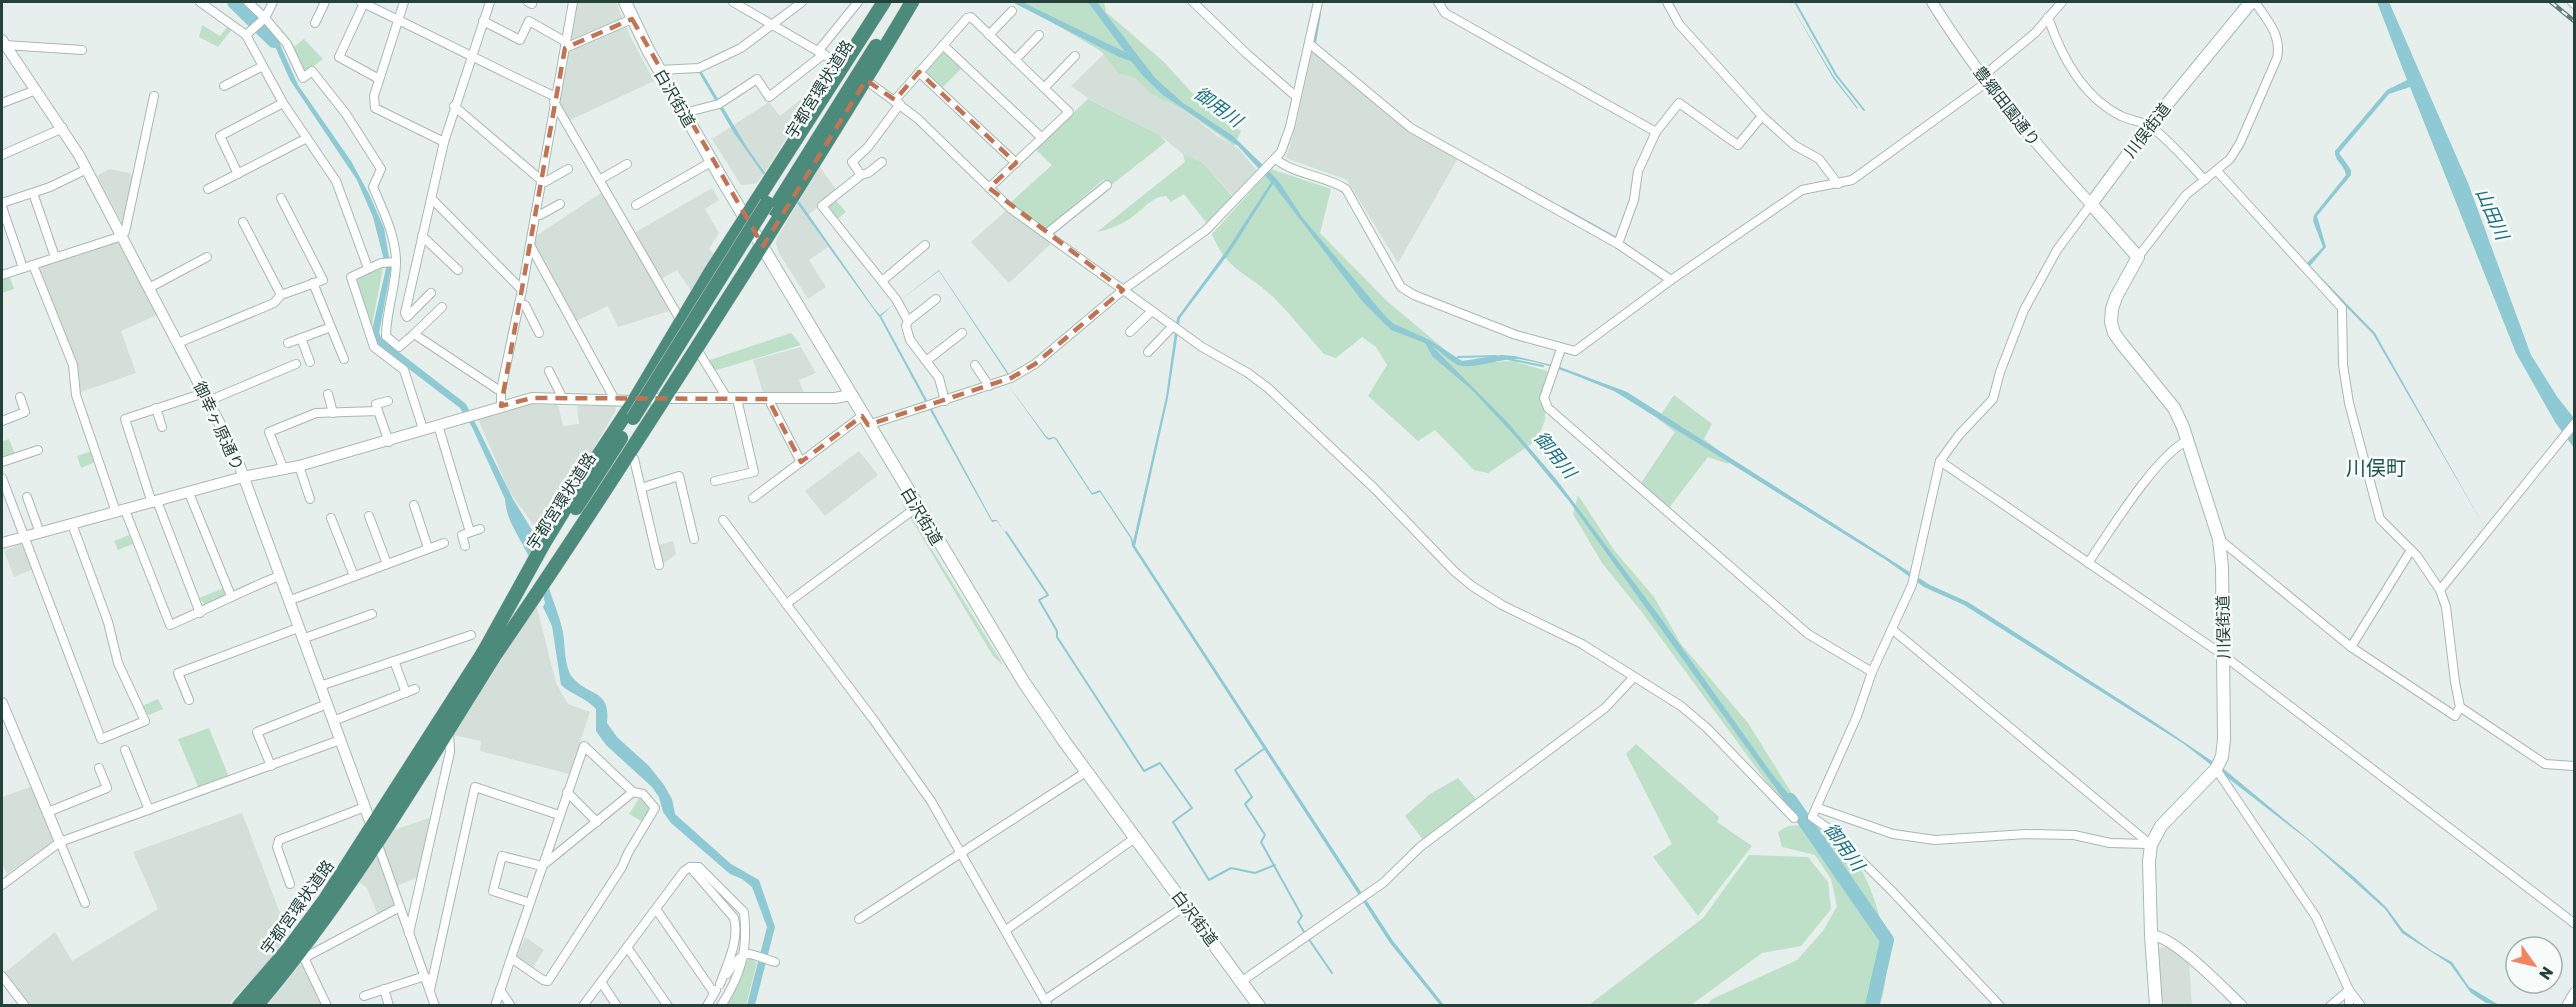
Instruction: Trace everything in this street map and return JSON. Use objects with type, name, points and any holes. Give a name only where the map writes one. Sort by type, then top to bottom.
[{"type":"highway","points":[[485,661],[544,543],[634,401],[681,321],[884,2]]},
{"type":"highway","name":"宇都宮環状道路","points":[[248,1004],[301,956],[349,884],[375,834],[770,206],[893,2]]},
{"type":"highway","name":"宇都宮環状道路","points":[[770,206],[904,2]]},
{"type":"highway","points":[[485,661],[564,556],[763,246],[912,2]]},
{"type":"highway","name":"宇都宮環状道路","points":[[248,1004],[375,834],[449,727],[485,661]]},
{"type":"main road","name":"白沢街道","points":[[625,2],[659,70],[711,162],[1023,681],[1086,772],[1259,1005]]},
{"type":"main road","name":"川俣街道","points":[[2091,204],[2149,126],[2253,2]]},
{"type":"main road","points":[[2091,204],[2138,257]]},
{"type":"main road","name":"川俣街道","points":[[2138,257],[2112,309],[2114,333],[2174,408],[2187,441],[2218,539],[2222,567],[2224,739],[2222,757],[2216,769],[2161,826],[2150,844],[2151,935],[2156,1005]]},
{"type":"street","points":[[200,2],[246,35],[283,103],[336,181],[368,268]]},
{"type":"street","points":[[248,2],[287,44],[303,78],[312,71],[346,114],[381,169],[373,187],[388,221],[396,262],[386,316],[386,336],[399,347],[442,307]]},
{"type":"street","points":[[246,35],[265,18],[273,2]]},
{"type":"street","points":[[315,23],[325,2]]},
{"type":"street","points":[[380,79],[339,57],[362,2],[555,100],[681,321]]},
{"type":"street","points":[[404,2],[374,96],[375,108],[444,142]]},
{"type":"street","points":[[431,293],[407,317],[405,313],[444,142],[490,2]]},
{"type":"street","points":[[501,406],[501,390],[522,290],[573,2]]},
{"type":"street","points":[[733,2],[751,6],[773,24],[844,67]]},
{"type":"street","points":[[659,70],[699,68],[741,48],[802,2]]},
{"type":"street","points":[[684,113],[718,104],[757,80],[769,97],[822,52],[858,2]]},
{"type":"street","points":[[1193,2],[1247,54],[1297,95]]},
{"type":"street","points":[[753,498],[801,462],[865,421],[945,401],[1011,378],[1035,364],[1123,290],[1206,230],[1281,152],[1290,127],[1318,2]]},
{"type":"street","points":[[1438,2],[1445,13],[1656,132]]},
{"type":"street","points":[[1667,2],[1679,24],[1762,116],[1794,146],[1819,159],[1838,184]]},
{"type":"street","name":"豊郷田園通り","points":[[1932,2],[1984,79],[2056,167],[2091,204]]},
{"type":"street","points":[[1276,159],[1284,165],[1332,180],[1346,189],[1401,287],[1414,295],[1515,335],[1575,351],[1671,280],[1802,190],[1852,180],[1984,79],[2035,33],[2062,2]]},
{"type":"street","name":"川俣街道","points":[[2138,257],[2173,208],[2230,159],[2240,143],[2277,58],[2280,46],[2277,36],[2253,2]]},
{"type":"street","points":[[989,35],[1012,11]]},
{"type":"street","points":[[861,175],[852,162],[868,147],[919,72],[966,18],[971,17],[1069,112],[989,188]]},
{"type":"street","points":[[2048,18],[2056,40],[2084,88],[2104,106],[2122,116],[2149,126],[2205,180]]},
{"type":"street","points":[[565,45],[632,19]]},
{"type":"street","points":[[483,21],[519,40],[529,21],[565,45]]},
{"type":"street","points":[[1015,60],[1039,35]]},
{"type":"street","points":[[3,43],[82,50]]},
{"type":"street","name":"御幸ヶ原通り","points":[[3,43],[63,128],[87,169],[236,456],[375,834]]},
{"type":"street","points":[[1310,44],[1411,128],[1618,244],[1671,280]]},
{"type":"street","points":[[943,45],[1042,138]]},
{"type":"street","points":[[1044,88],[1076,56]]},
{"type":"street","points":[[224,86],[263,66]]},
{"type":"street","points":[[919,72],[1016,163]]},
{"type":"street","points":[[864,79],[898,102],[989,188],[1046,234],[1173,326],[1268,388],[1375,489],[1454,571],[1472,586],[1502,605],[1582,644],[1681,706],[1707,728],[1794,818]]},
{"type":"street","points":[[2,103],[36,90]]},
{"type":"street","points":[[2,275],[122,236],[125,232],[154,96]]},
{"type":"street","points":[[238,174],[220,136],[283,103]]},
{"type":"street","points":[[1618,244],[1634,200],[1638,171],[1656,132],[1679,103],[1738,145],[1762,116]]},
{"type":"street","points":[[454,106],[541,180],[545,182],[568,168]]},
{"type":"street","points":[[2,155],[63,128]]},
{"type":"street","points":[[208,189],[307,138]]},
{"type":"street","points":[[636,205],[711,162]]},
{"type":"street","points":[[882,162],[868,173],[861,175],[822,206],[896,299],[908,321]]},
{"type":"street","points":[[599,180],[627,164]]},
{"type":"street","points":[[23,268],[2,205],[87,169]]},
{"type":"street","points":[[2217,171],[2342,308],[2343,365],[2349,403],[2380,519],[2418,556],[2440,590],[2446,607],[2460,707],[2545,764],[2574,765]]},
{"type":"street","points":[[1046,234],[1107,185]]},
{"type":"street","points":[[33,193],[55,257]]},
{"type":"street","points":[[178,343],[274,303],[281,295],[322,280],[281,198]]},
{"type":"street","points":[[431,198],[522,290]]},
{"type":"street","points":[[535,215],[560,204]]},
{"type":"street","points":[[2000,1005],[1891,890],[1829,829],[1812,817],[1818,808],[1857,716],[1872,672],[1912,585],[1940,461],[1959,435],[1993,399],[2000,372],[2024,310],[2057,249],[2091,204]]},
{"type":"street","points":[[243,222],[281,295]]},
{"type":"street","points":[[2,240],[12,236]]},
{"type":"street","points":[[422,236],[458,270]]},
{"type":"street","points":[[530,245],[615,400]]},
{"type":"street","points":[[882,281],[925,245]]},
{"type":"street","points":[[149,288],[207,258]]},
{"type":"street","points":[[396,262],[368,268],[351,277],[374,346],[404,370],[423,429]]},
{"type":"street","points":[[33,265],[73,365],[75,395],[170,625],[279,576]]},
{"type":"street","points":[[313,283],[344,359]]},
{"type":"street","points":[[936,299],[908,321],[906,326],[910,340],[939,378],[945,401]]},
{"type":"street","points":[[519,304],[525,305],[539,333]]},
{"type":"street","points":[[1130,332],[1152,311]]},
{"type":"street","points":[[1148,352],[1173,326]]},
{"type":"street","points":[[288,343],[331,327]]},
{"type":"street","points":[[926,361],[962,333]]},
{"type":"street","points":[[414,334],[501,390]]},
{"type":"street","points":[[301,338],[310,362]]},
{"type":"street","points":[[1561,349],[1544,398],[1548,408],[1808,634],[1872,672]]},
{"type":"street","points":[[694,351],[700,354],[732,399],[754,472],[715,481]]},
{"type":"street","points":[[200,612],[155,502],[125,420],[156,408],[206,397],[296,364]]},
{"type":"street","points":[[975,365],[989,386]]},
{"type":"street","points":[[549,371],[563,399]]},
{"type":"street","points":[[328,394],[333,412]]},
{"type":"street","points":[[2,543],[243,477],[284,470],[389,442],[423,429],[532,398],[634,401],[666,398],[835,398],[850,395]]},
{"type":"street","points":[[2,421],[25,412],[20,397]]},
{"type":"street","points":[[771,399],[771,404],[801,462]]},
{"type":"street","points":[[388,401],[376,405],[389,442]]},
{"type":"street","points":[[156,408],[162,427]]},
{"type":"street","points":[[284,470],[269,432],[316,413],[378,411]]},
{"type":"street","points":[[2440,590],[2574,424]]},
{"type":"street","points":[[438,425],[470,532]]},
{"type":"street","points":[[2088,563],[2140,488],[2159,465],[2187,441]]},
{"type":"street","points":[[2,462],[38,450]]},
{"type":"street","points":[[628,456],[634,459],[659,565]]},
{"type":"street","points":[[1940,461],[2223,655],[2574,923]]},
{"type":"street","points":[[299,466],[310,499]]},
{"type":"street","points":[[641,488],[678,476],[694,539]]},
{"type":"street","points":[[2,478],[101,739],[146,721],[118,663],[108,622],[72,524]]},
{"type":"street","points":[[189,493],[231,596]]},
{"type":"street","points":[[27,497],[40,533]]},
{"type":"street","points":[[414,505],[428,548]]},
{"type":"street","points":[[786,604],[917,507]]},
{"type":"street","points":[[369,516],[387,564]]},
{"type":"street","points":[[331,518],[354,576]]},
{"type":"street","points":[[723,520],[931,801],[1047,1003],[1185,906]]},
{"type":"street","points":[[465,546],[462,536],[480,529]]},
{"type":"street","points":[[2218,539],[2351,647],[2454,716],[2460,707]]},
{"type":"street","points":[[288,601],[444,543]]},
{"type":"street","points":[[2351,647],[2411,550]]},
{"type":"street","points":[[302,639],[372,614]]},
{"type":"street","points":[[189,700],[178,673],[298,628]]},
{"type":"street","points":[[1893,630],[2150,844]]},
{"type":"street","points":[[320,687],[471,635]]},
{"type":"street","points":[[333,721],[410,691],[393,661]]},
{"type":"street","points":[[1242,981],[1383,882],[1420,847],[1605,708],[1633,678]]},
{"type":"street","points":[[2,704],[85,903]]},
{"type":"street","points":[[271,766],[257,732],[327,704]]},
{"type":"street","points":[[409,933],[450,752],[449,727]]},
{"type":"street","points":[[2,885],[60,842],[340,740]]},
{"type":"street","points":[[495,1005],[559,815],[584,746],[633,792],[643,794],[655,808],[622,867],[548,981],[511,958]]},
{"type":"street","points":[[125,750],[148,810]]},
{"type":"street","points":[[48,812],[107,788],[99,768]]},
{"type":"street","points":[[2216,769],[2316,917],[2349,990],[2361,1005]]},
{"type":"street","points":[[859,919],[1086,772]]},
{"type":"street","points":[[430,990],[475,788],[559,815]]},
{"type":"street","points":[[567,792],[597,822]]},
{"type":"street","points":[[542,866],[633,792]]},
{"type":"street","points":[[290,884],[277,847],[279,840],[365,807]]},
{"type":"street","points":[[1818,808],[1893,834],[1935,840],[2026,834],[2074,835],[2110,843],[2150,844]]},
{"type":"street","points":[[375,834],[435,1005]]},
{"type":"street","points":[[1006,930],[1135,838]]},
{"type":"street","points":[[530,903],[494,891],[502,856],[542,866]]},
{"type":"street","points":[[690,867],[734,918],[732,951],[720,984]]},
{"type":"street","points":[[583,1005],[684,871],[690,867],[699,867],[744,912],[745,953],[736,982],[721,1005]]},
{"type":"street","points":[[327,1005],[301,956],[400,907]]},
{"type":"street","points":[[656,909],[714,993]]},
{"type":"street","points":[[2151,935],[2159,935],[2174,944],[2242,1005]]},
{"type":"street","points":[[627,947],[668,1005]]},
{"type":"street","points":[[707,1005],[740,955],[745,953],[775,962]]},
{"type":"street","points":[[2,976],[25,1005]]},
{"type":"street","points":[[364,996],[425,976]]},
{"type":"street","points":[[601,982],[617,1005]]},
{"type":"street","points":[[384,989],[389,1005]]},
{"type":"street","points":[[500,990],[511,1005]]},
{"type":"street","points":[[2330,1005],[2349,990]]},
{"type":"street","points":[[2349,990],[2349,1005]]},
{"type":"street","points":[[2566,1005],[2574,992]]},
{"type":"highlighted area","points":[[632,19],[763,246],[866,80],[895,100],[919,72],[1016,163],[989,188],[1123,290],[1035,364],[1011,378],[868,425],[862,416],[801,462],[768,399],[532,398],[501,406],[565,48]]},
{"type":"shaded area","points":[[576,2],[616,2],[631,38],[654,81],[568,121],[559,104]]},
{"type":"shaded area","points":[[1312,51],[1458,158],[1398,263],[1347,180],[1286,158],[1296,125]]},
{"type":"shaded area","points":[[1104,54],[1118,72],[1135,78],[1151,94],[1183,109],[1217,136],[1239,149],[1258,172],[1234,197],[1202,162],[1183,154],[1158,134],[1089,99],[1071,86]]},
{"type":"shaded area","points":[[800,100],[808,104],[765,172],[756,184],[741,185],[712,139],[769,102],[780,116]]},
{"type":"shaded area","points":[[820,167],[837,191],[807,216],[828,247],[809,260],[826,287],[808,299],[779,253],[776,244],[777,238]]},
{"type":"shaded area","points":[[109,169],[129,173],[134,177],[124,226],[97,176]]},
{"type":"shaded area","points":[[712,188],[719,200],[705,209],[719,233],[709,249],[714,254],[691,291],[677,270],[659,280],[676,309],[618,327],[608,306],[576,321],[533,243],[536,236],[604,191],[629,236]]},
{"type":"shaded area","points":[[1008,209],[1052,243],[1009,283],[971,242]]},
{"type":"shaded area","points":[[119,240],[157,315],[121,331],[136,373],[81,392],[78,371],[38,267]]},
{"type":"shaded area","points":[[801,347],[816,373],[799,380],[805,396],[764,396],[753,360]]},
{"type":"shaded area","points":[[528,404],[558,405],[563,426],[579,424],[577,406],[615,406],[616,410],[541,539],[509,491],[478,419]]},
{"type":"shaded area","points":[[859,451],[878,475],[825,516],[805,491]]},
{"type":"shaded area","points":[[673,541],[676,554],[663,564],[658,545]]},
{"type":"shaded area","points":[[23,543],[33,569],[14,577],[4,551]]},
{"type":"shaded area","points":[[536,604],[556,683],[568,704],[590,712],[569,774],[480,751],[481,741],[454,735]]},
{"type":"shaded area","points":[[33,786],[54,841],[7,874],[2,863],[2,797]]},
{"type":"shaded area","points":[[242,813],[288,934],[265,966],[228,1005],[28,1005],[3,974],[55,932],[72,961],[158,909],[133,852]]},
{"type":"shaded area","points":[[432,817],[418,877],[390,889],[396,905],[378,915],[367,888],[359,882],[391,831]]},
{"type":"shaded area","points":[[525,937],[544,950],[533,967],[517,957]]},
{"type":"shaded area","points":[[2169,947],[2189,962],[2192,1005],[2160,1005],[2157,950]]},
{"type":"shaded area","points":[[302,962],[323,1006],[267,1006],[268,1004]]},
{"type":"green space","points":[[1017,2],[1104,2],[1106,12],[1164,62],[1214,117],[1241,131],[1234,146],[1183,109],[1151,94],[1135,78],[1118,73],[1101,51]]},
{"type":"green space","points":[[202,25],[220,36],[228,26],[232,29],[218,47],[199,37]]},
{"type":"green space","points":[[304,39],[323,59],[303,74],[292,48]]},
{"type":"green space","points":[[947,50],[963,67],[941,89],[926,74],[926,69],[941,51]]},
{"type":"green space","points":[[1088,99],[1158,134],[1166,142],[1110,186],[1104,179],[1046,229],[1011,202],[1052,165],[1035,149]]},
{"type":"green space","points":[[1183,154],[1202,162],[1233,197],[1208,225],[1184,194],[1171,202],[1166,196],[1158,198],[1124,222],[1097,232],[1185,162]]},
{"type":"green space","points":[[1271,169],[1331,189],[1320,233],[1388,302],[1461,363],[1513,361],[1547,371],[1545,420],[1537,440],[1488,473],[1474,470],[1435,430],[1418,441],[1368,396],[1387,365],[1376,347],[1362,337],[1336,358],[1324,354],[1275,299],[1225,257],[1212,234]]},
{"type":"green space","points":[[835,199],[846,212],[836,220],[827,209]]},
{"type":"green space","points":[[383,268],[372,325],[369,325],[355,282],[358,277]]},
{"type":"green space","points":[[10,277],[14,289],[2,293],[2,280]]},
{"type":"green space","points":[[791,333],[801,345],[713,371],[707,361]]},
{"type":"green space","points":[[1674,395],[1712,424],[1704,439],[1731,460],[1728,464],[1708,457],[1668,509],[1641,483],[1675,432],[1658,419]]},
{"type":"green space","points":[[9,439],[15,454],[2,459],[2,442]]},
{"type":"green space","points":[[92,453],[95,462],[81,468],[77,456]]},
{"type":"green space","points":[[1578,495],[1614,550],[1654,597],[1681,644],[1748,723],[1796,800],[1785,807],[1641,611],[1602,563],[1573,514]]},
{"type":"green space","points":[[901,502],[907,509],[1004,666],[993,656]]},
{"type":"green space","points":[[129,535],[133,544],[118,550],[114,541]]},
{"type":"green space","points":[[224,588],[224,595],[206,605],[199,598]]},
{"type":"green space","points":[[158,699],[163,709],[149,715],[144,712],[142,706]]},
{"type":"green space","points":[[209,728],[229,777],[199,789],[178,739]]},
{"type":"green space","points":[[1636,744],[1719,817],[1717,822],[1752,846],[1698,916],[1653,857],[1672,844],[1626,754]]},
{"type":"green space","points":[[1458,778],[1477,800],[1424,841],[1405,816],[1430,794]]},
{"type":"green space","points":[[640,797],[648,809],[643,822],[629,814]]},
{"type":"green space","points":[[1788,826],[1815,826],[1829,830],[1851,851],[1860,867],[1875,902],[1884,937],[1886,972],[1880,1005],[1707,1006],[1712,999],[1797,960],[1823,931],[1837,906],[1831,879],[1815,855],[1782,847],[1778,832]]},
{"type":"green space","points":[[1749,855],[1808,857],[1828,882],[1831,909],[1801,946],[1762,953],[1691,1005],[1589,1005],[1703,918]]},
{"type":"green space","points":[[751,959],[757,963],[746,1005],[726,1005],[740,981],[746,962]]},
{"type":"water","points":[[233,2],[240,2],[278,40],[298,85],[351,161],[369,194],[384,228],[391,269],[379,333],[382,339],[466,404],[513,499],[538,540],[529,557],[511,522],[505,499],[472,427],[460,408],[375,343],[373,326],[386,268],[373,217],[357,180],[290,80],[274,44],[253,18]]},
{"type":"water","points":[[1012,2],[1022,2],[1125,52],[1088,2],[1097,2],[1155,78],[1183,103],[1233,136],[1280,183],[1302,217],[1394,324],[1428,339],[1462,361],[1501,355],[1515,356],[1560,367],[1627,392],[1930,585],[1968,602],[2225,770],[2354,877],[2386,907],[2403,930],[2452,962],[2469,987],[2499,1005],[2486,1003],[2471,993],[2450,964],[2402,933],[2385,909],[2308,840],[2184,744],[1964,605],[1924,587],[1886,560],[1614,391],[1567,372],[1517,359],[1470,366],[1458,365],[1432,346],[1509,424],[1556,479],[1660,617],[1772,774],[1804,813],[1795,815],[1569,501],[1515,436],[1472,390],[1433,357],[1425,343],[1391,330],[1363,302],[1273,184],[1230,252],[1180,318],[1168,398],[1135,546],[1393,941],[1444,1005],[1440,1005],[1390,943],[1132,546],[1131,539],[1100,492],[1092,495],[1056,440],[1046,438],[1008,385],[1046,436],[1054,437],[1057,439],[1092,493],[1100,490],[1133,542],[1166,397],[1177,318],[1227,250],[1271,182],[1238,146],[1163,95],[1131,61]]},
{"type":"water","points":[[1789,2],[1834,77],[1858,110],[1833,78]]},
{"type":"water","points":[[2377,2],[2389,2],[2468,183],[2531,355],[2558,398],[2574,418],[2574,448],[2555,422],[2516,353],[2410,87],[2389,94],[2339,153],[2351,170],[2351,175],[2317,216],[2326,247],[2310,266],[2375,333],[2485,528],[2373,334],[2305,265],[2323,247],[2313,221],[2314,215],[2346,175],[2344,168],[2336,158],[2335,151],[2387,90],[2407,80]]},
{"type":"water","points":[[697,69],[700,69],[765,173],[764,175],[734,133]]},
{"type":"water","points":[[799,201],[880,315],[893,305],[881,316],[928,402],[926,403],[880,318],[797,203]]},
{"type":"water","points":[[939,270],[1008,375],[939,271],[899,301]]},
{"type":"water","points":[[932,409],[992,520],[997,520],[1006,534],[997,521],[992,522],[930,410]]},
{"type":"water","points":[[549,588],[562,628],[566,661],[573,678],[602,699],[607,712],[607,723],[617,737],[649,766],[664,785],[672,799],[675,814],[731,864],[759,880],[775,927],[755,1005],[747,1005],[767,927],[752,887],[742,879],[730,874],[671,823],[663,812],[659,797],[652,787],[606,745],[596,731],[596,709],[561,685],[552,626],[543,607],[545,603],[543,594]]},
{"type":"waterway","points":[[234,2],[274,41]]},
{"type":"waterway","points":[[1795,2],[1836,75],[1864,110]]},
{"type":"waterway","points":[[1315,43],[1320,13]]},
{"type":"waterway","points":[[1563,208],[1615,237]]},
{"type":"waterway","points":[[1458,357],[1496,356]]},
{"type":"waterway","points":[[1508,359],[1543,366]]},
{"type":"waterway","points":[[1006,532],[1048,595],[1039,600],[1057,631],[1057,637],[1144,771],[1160,763],[1192,808],[1173,822],[1209,880],[1231,868],[1255,873],[1275,865]]},
{"type":"waterway","points":[[1265,748],[1235,770],[1252,797],[1245,804],[1265,835],[1261,842],[1302,916],[1298,922],[1306,935]]},
{"type":"waterway","name":"御用川","points":[[1790,800],[1887,940],[1872,1006]]},
{"type":"waterway","points":[[1308,938],[1332,973]]},
{"type":"railway","points":[[2551,2],[2574,21]]},
{"type":"district","name":"川俣町","points":[[2376,468]]},
{"type":"water label","name":"山田川","points":[[2492,214]]}]
